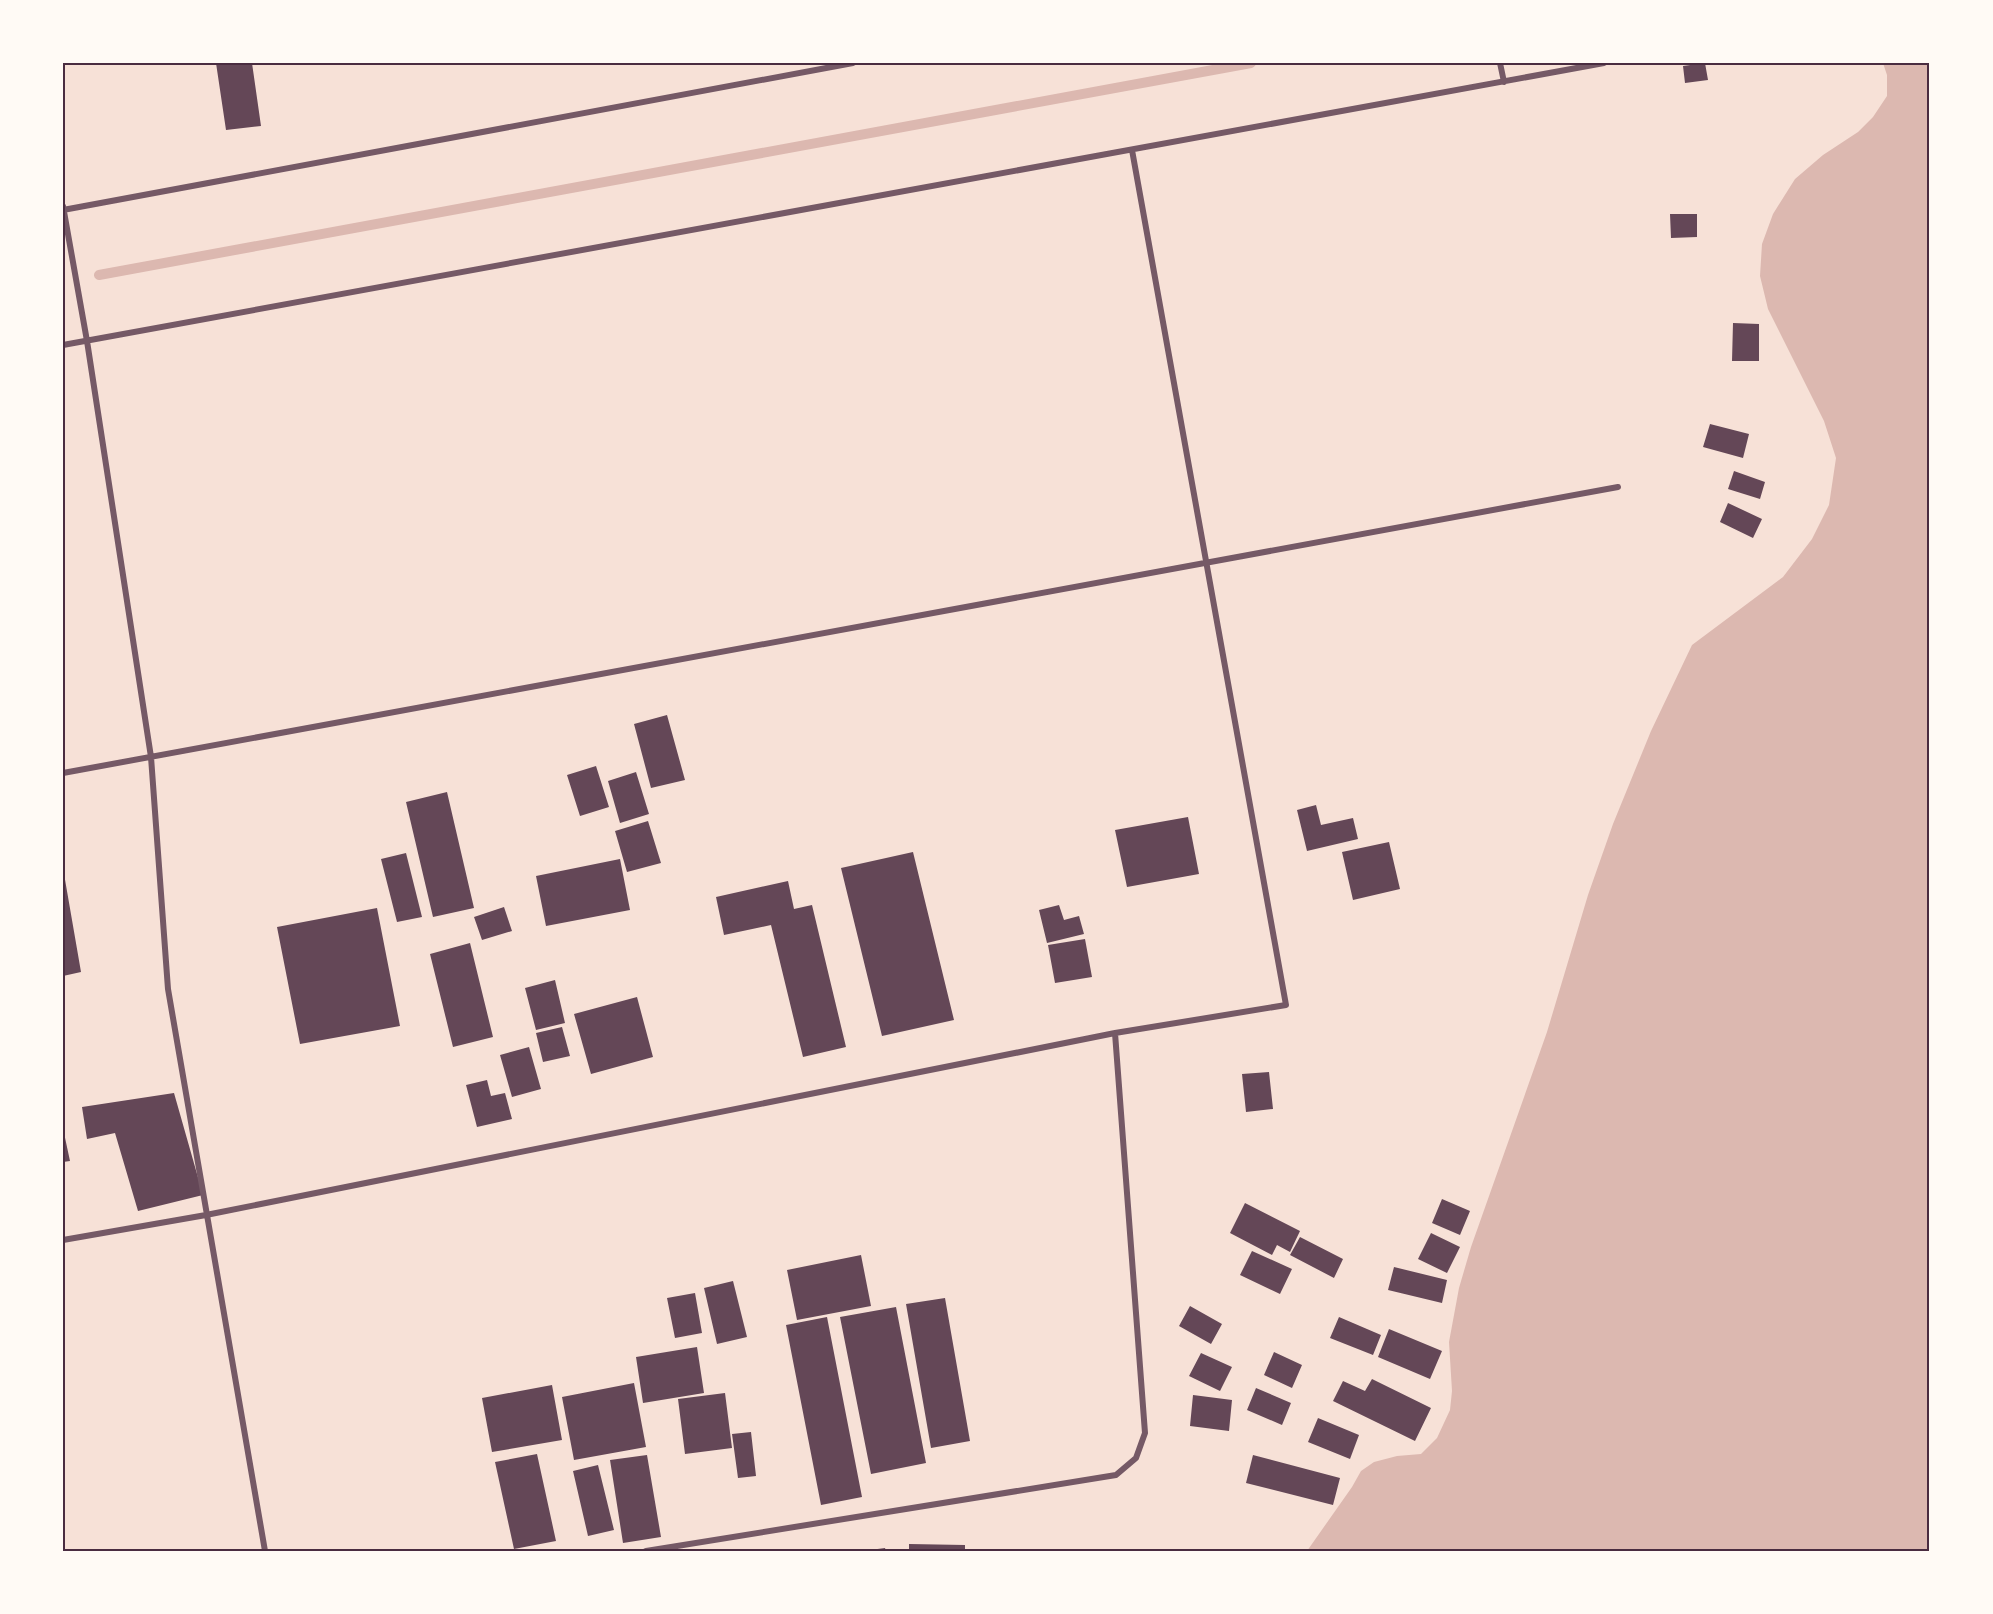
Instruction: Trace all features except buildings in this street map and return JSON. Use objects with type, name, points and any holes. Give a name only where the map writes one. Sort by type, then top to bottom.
[{"type":"street","points":[[265,1551],[168,989],[152,757],[87,341],[63,208],[853,63]]},
{"type":"street","points":[[1500,63],[1504,82]]},
{"type":"street","points":[[63,345],[1604,63]]},
{"type":"street","points":[[63,1240],[206,1215],[1115,1034],[1287,1005],[1132,150]]},
{"type":"street","points":[[63,773],[1618,487]]},
{"type":"street","points":[[646,1551],[1116,1475],[1136,1458],[1145,1433],[1115,1034]]},
{"type":"shaded area","points":[[1883,63],[1930,63],[1930,1551],[1307,1551],[1361,1471],[1374,1462],[1397,1456],[1421,1454],[1437,1438],[1450,1410],[1452,1391],[1449,1342],[1459,1288],[1471,1247],[1547,1032],[1588,895],[1613,824],[1651,731],[1692,645],[1783,577],[1812,539],[1829,505],[1836,458],[1824,421],[1768,309],[1760,276],[1762,244],[1773,214],[1795,179],[1823,155],[1858,132],[1873,117],[1887,96],[1887,75]]},
{"type":"waterway","points":[[99,275],[1251,63]]}]
